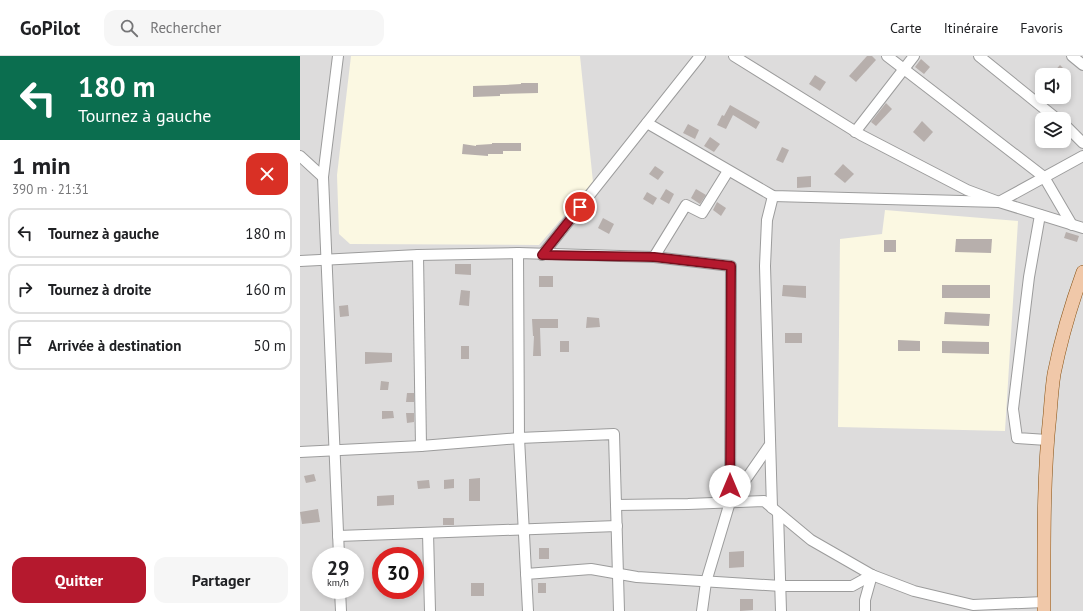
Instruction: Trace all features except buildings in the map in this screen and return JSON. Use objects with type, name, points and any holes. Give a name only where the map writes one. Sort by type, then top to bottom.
[{"type":"main road","points":[[1044,607],[1044,481],[1054,376],[1073,299],[1083,272]]},
{"type":"street","points":[[338,56],[322,177],[339,547]]},
{"type":"street","points":[[542,255],[700,56]]},
{"type":"street","points":[[734,56],[855,132],[967,190],[999,202],[1083,228]]},
{"type":"street","points":[[887,56],[1044,177],[1072,225]]},
{"type":"street","points":[[855,132],[914,56]]},
{"type":"street","points":[[979,56],[1048,112]]},
{"type":"street","points":[[1072,56],[1083,65]]},
{"type":"street","points":[[647,123],[773,196],[999,202],[1083,156]]},
{"type":"street","points":[[1071,131],[1083,143]]},
{"type":"street","points":[[300,156],[322,177]]},
{"type":"street","points":[[654,257],[686,205],[702,213],[728,171]]},
{"type":"street","points":[[773,196],[767,220],[765,266],[769,446],[782,611]]},
{"type":"street","points":[[1040,215],[1029,277],[1013,409],[1017,438],[1047,440]]},
{"type":"street","points":[[518,253],[519,438],[528,611]]},
{"type":"street","points":[[300,261],[418,255],[518,253],[542,255],[654,257],[731,266],[730,502],[706,582],[702,611]]},
{"type":"street","points":[[418,255],[421,446]]},
{"type":"street","points":[[300,452],[421,446],[519,438],[614,434],[619,611]]},
{"type":"street","points":[[730,502],[769,446]]},
{"type":"street","points":[[616,505],[764,501],[811,540],[872,575],[914,591],[966,603],[996,607],[1044,607]]},
{"type":"street","points":[[338,536],[617,526]]},
{"type":"street","points":[[428,533],[430,611]]},
{"type":"street","points":[[526,574],[590,569],[637,577],[781,586],[852,586],[872,575]]},
{"type":"street","points":[[865,611],[865,600],[872,575]]},
{"type":"street","points":[[340,599],[341,611]]},
{"type":"shaded area","points":[[300,56],[1083,56],[1083,611],[300,611]]},
{"type":"shaded area","points":[[351,56],[580,56],[593,182],[539,245],[350,244],[339,234],[337,175]]},
{"type":"shaded area","points":[[885,210],[1018,221],[1005,431],[838,427],[840,239],[882,234]]},
{"type":"route","points":[[580,207],[542,255],[654,257],[731,266],[730,486]]}]
